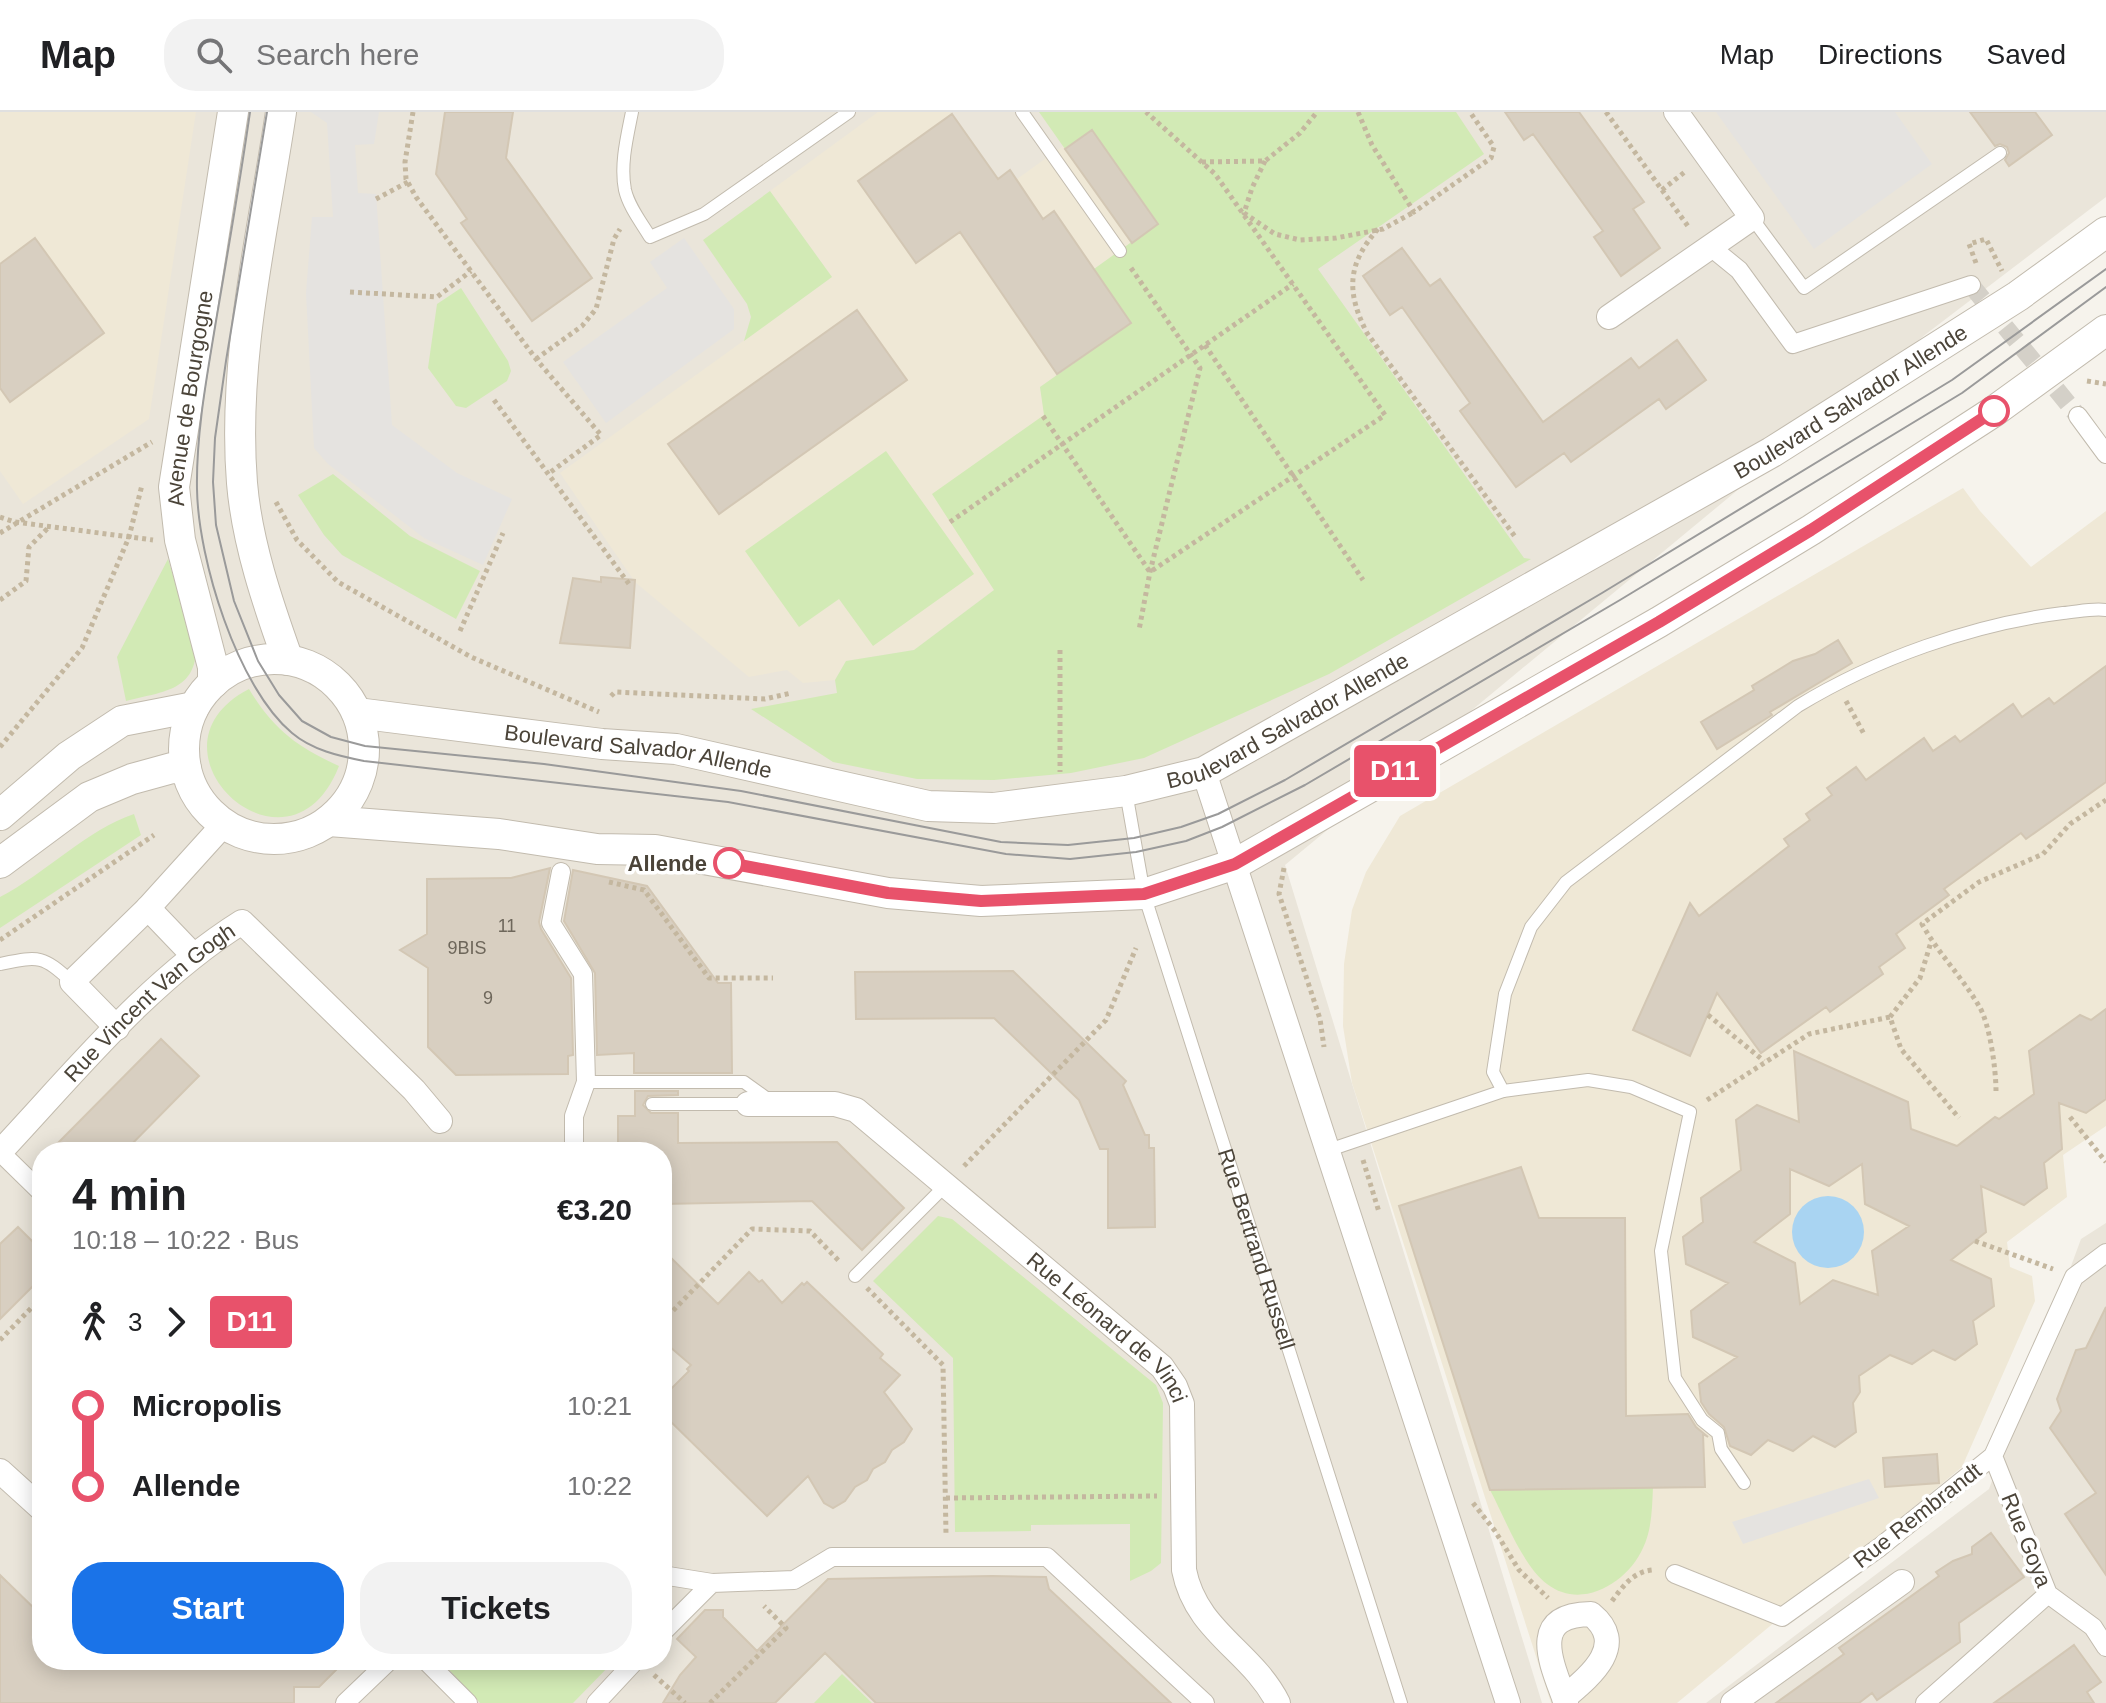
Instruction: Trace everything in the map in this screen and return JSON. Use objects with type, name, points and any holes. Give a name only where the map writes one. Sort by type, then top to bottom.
[{"type":"street","name":"Avenue de Bourgogne","points":[[213,683],[213,667],[180,540],[174,487],[233,112]]},
{"type":"street","points":[[281,112],[251,304],[241,407],[246,512],[272,614],[288,660]]},
{"type":"street","points":[[1609,317],[1752,218],[1676,112]]},
{"type":"street","name":"Boulevard Salvador Allende","points":[[357,713],[602,744],[676,749],[928,806],[994,808],[1126,791],[1204,772],[1772,452],[2018,296],[2106,232]]},
{"type":"street","points":[[1712,248],[1739,270],[1793,344],[1976,280]]},
{"type":"street","points":[[329,821],[499,834],[597,849],[655,850],[888,893],[981,901],[1144,894],[1235,864],[1659,622],[1811,530],[1993,412],[2106,330]]},
{"type":"street","points":[[2078,416],[2106,454]]},
{"type":"street","points":[[288,660],[317,670],[340,688],[357,713],[365,746],[358,783],[346,804],[329,821],[304,834],[277,839],[249,835],[224,824],[207,809],[194,791],[186,769],[185,737],[194,707],[213,683],[243,664],[288,660]]},
{"type":"street","points":[[0,815],[69,756],[122,721],[194,707]]},
{"type":"street","points":[[0,863],[89,797],[132,779],[172,768],[186,769]]},
{"type":"street","points":[[1204,772],[1508,1703]]},
{"type":"street","points":[[117,1028],[72,982],[148,908],[224,824]]},
{"type":"street","points":[[561,872],[551,923],[583,974],[586,1082],[574,1116],[574,1142]]},
{"type":"street","points":[[148,908],[193,955]]},
{"type":"street","name":"Rue Vincent Van Gogh","points":[[0,1152],[117,1028],[193,955],[242,922],[414,1090],[440,1121]]},
{"type":"street","name":"Rue Léonard de Vinci","points":[[748,1104],[835,1104],[856,1110],[1162,1367],[1175,1386],[1182,1404],[1184,1570],[1187,1588],[1197,1609],[1268,1686],[1278,1703]]},
{"type":"street","points":[[0,1152],[32,1183]]},
{"type":"street","name":"Rue Rembrandt","points":[[1675,1574],[1782,1617],[1880,1547],[1993,1456],[2074,1277],[2106,1253]]},
{"type":"street","name":"Rue Goya","points":[[1993,1456],[2048,1594],[2093,1627],[2106,1647]]},
{"type":"street","points":[[0,1471],[32,1500]]},
{"type":"street","points":[[672,1577],[712,1583],[794,1580],[832,1557],[1047,1557],[1205,1703]]},
{"type":"street","points":[[1733,1703],[1902,1582]]},
{"type":"street","points":[[672,1623],[712,1583]]},
{"type":"street","points":[[1925,1703],[2048,1594]]},
{"type":"street","points":[[1582,1614],[1602,1623],[1607,1639],[1606,1653],[1586,1680],[1565,1700],[1549,1655],[1549,1636],[1558,1621],[1582,1614]]},
{"type":"street","points":[[345,1703],[380,1670]]},
{"type":"street","points":[[435,1670],[468,1703]]},
{"type":"street","points":[[596,1703],[627,1670]]},
{"type":"lane","points":[[632,112],[624,159],[625,190],[650,237],[704,214],[849,112]]},
{"type":"lane","points":[[1022,112],[1120,251]]},
{"type":"lane","points":[[1752,218],[1804,288],[2000,153]]},
{"type":"lane","points":[[1503,1091],[1493,1072],[1505,994],[1531,927],[1566,882],[1798,706],[1836,683],[1919,648],[2030,617],[2106,610]]},
{"type":"lane","name":"Rue Bertrand Russell","points":[[1126,791],[1144,894],[1401,1703]]},
{"type":"lane","points":[[0,964],[25,959],[49,960],[72,982]]},
{"type":"lane","points":[[1326,1151],[1503,1091],[1588,1080],[1631,1087],[1690,1112],[1661,1251],[1675,1378],[1702,1420],[1718,1433],[1721,1449],[1744,1483]]},
{"type":"lane","points":[[586,1082],[744,1082],[775,1104]]},
{"type":"lane","points":[[652,1104],[748,1104]]},
{"type":"lane","points":[[855,1276],[947,1184]]},
{"type":"path","points":[[413,112],[405,162],[408,182],[416,197],[536,359],[601,435],[548,474]]},
{"type":"path","points":[[1146,112],[1215,174],[1385,415],[1150,572]]},
{"type":"path","points":[[1244,213],[1265,161],[1300,133],[1317,112]]},
{"type":"path","points":[[1358,112],[1372,145],[1414,212]]},
{"type":"path","points":[[1244,213],[1275,234],[1300,240],[1336,238],[1378,229],[1414,212],[1491,158],[1494,147],[1470,112]]},
{"type":"path","points":[[1606,112],[1694,236],[1712,248]]},
{"type":"path","points":[[1200,162],[1265,161]]},
{"type":"path","points":[[376,199],[408,182]]},
{"type":"path","points":[[536,359],[582,326],[596,309],[614,239],[633,209]]},
{"type":"path","points":[[1378,229],[1364,245],[1352,277],[1356,312],[1367,333],[1516,538]]},
{"type":"path","points":[[1976,280],[1969,244],[1986,239],[2006,279]]},
{"type":"path","points":[[1120,251],[1200,368],[1150,572],[1139,630]]},
{"type":"path","points":[[350,292],[437,297],[471,271]]},
{"type":"path","points":[[950,522],[1293,284]]},
{"type":"path","points":[[1205,345],[1363,580]]},
{"type":"path","points":[[494,400],[629,584]]},
{"type":"path","points":[[1043,416],[1150,572]]},
{"type":"path","points":[[0,533],[153,442],[150,456]]},
{"type":"path","points":[[0,747],[82,648],[129,537],[143,483]]},
{"type":"path","points":[[275,500],[297,540],[338,582],[471,657],[607,716]]},
{"type":"path","points":[[0,517],[15,522],[157,541]]},
{"type":"path","points":[[0,600],[26,581],[29,547],[49,526]]},
{"type":"path","points":[[460,631],[503,533]]},
{"type":"path","points":[[1060,650],[1060,781]]},
{"type":"path","points":[[1836,683],[1864,734]]},
{"type":"path","points":[[611,696],[615,692],[765,699],[791,693]]},
{"type":"path","points":[[1996,1091],[1996,1069],[1981,1008],[1931,941],[1922,924],[1979,882],[2043,854],[2070,824],[2106,800]]},
{"type":"path","points":[[0,940],[154,835]]},
{"type":"path","points":[[561,872],[644,890],[709,978],[773,978]]},
{"type":"path","points":[[1279,894],[1320,1019],[1325,1054]]},
{"type":"path","points":[[1690,1112],[1809,1034],[1890,1017],[1920,978],[1931,941]]},
{"type":"path","points":[[947,1184],[1106,1020],[1136,948]]},
{"type":"path","points":[[1708,1015],[1764,1061]]},
{"type":"path","points":[[1890,1017],[1901,1049],[1959,1118]]},
{"type":"path","points":[[2070,1117],[2106,1162]]},
{"type":"path","points":[[1357,1140],[1381,1216]]},
{"type":"path","points":[[672,1312],[752,1229],[810,1231],[943,1365],[946,1556]]},
{"type":"path","points":[[1975,1241],[2074,1277]]},
{"type":"path","points":[[0,1340],[32,1307]]},
{"type":"path","points":[[1468,1489],[1473,1504],[1495,1531],[1519,1570],[1556,1605],[1582,1614],[1611,1603],[1629,1579],[1648,1569],[1675,1574]]},
{"type":"path","points":[[946,1498],[1182,1496]]},
{"type":"path","points":[[710,1703],[786,1628],[741,1582]]},
{"type":"path","points":[[669,1690],[685,1703]]},
{"type":"shaded area","points":[[0,112],[2106,112],[2106,197],[1926,334],[1285,865],[1542,1703],[0,1703]]},
{"type":"shaded area","points":[[0,112],[196,112],[149,419],[23,504],[0,471]]},
{"type":"shaded area","points":[[311,112],[379,112],[374,144],[355,145],[358,193],[376,194],[392,425],[457,473],[512,499],[483,565],[424,538],[328,464],[314,448],[306,293],[312,217],[333,217],[327,123]]},
{"type":"shaded area","points":[[878,112],[950,112],[998,178],[1010,170],[1017,179],[1063,146],[1065,149],[1092,130],[1158,223],[1094,269],[1131,323],[1040,387],[1045,415],[994,590],[914,650],[846,661],[835,680],[803,683],[787,670],[749,677],[635,582],[560,473],[832,277],[770,191]]},
{"type":"shaded area","points":[[1716,112],[1895,112],[1932,164],[1814,249]]},
{"type":"shaded area","points":[[684,238],[734,309],[734,329],[606,423],[563,362],[667,288],[650,262]]},
{"type":"shaded area","points":[[1963,488],[2031,567],[2106,511],[2106,1126],[2063,1155],[2067,1197],[2007,1242],[2010,1267],[2032,1276],[2035,1301],[1962,1467],[1677,1703],[1551,1703],[1352,1083],[1343,1026],[1344,964],[1352,910],[1366,872],[1400,816]]},
{"type":"shaded area","points":[[2106,1223],[2106,1703],[1706,1703],[1989,1489],[2081,1239]]},
{"type":"shaded area","points":[[1869,1479],[1879,1498],[1743,1544],[1732,1522]]},
{"type":"green space","points":[[1039,112],[1456,112],[1484,154],[1318,269],[1524,558],[1531,559],[1329,674],[1144,758],[1071,773],[994,780],[917,779],[833,762],[751,709],[837,693],[835,680],[846,661],[914,650],[994,590],[932,494],[1044,415],[1040,387],[1131,323],[1094,269],[1158,223],[1092,130],[1065,149]]},
{"type":"green space","points":[[770,191],[832,277],[744,341],[751,317],[747,304],[703,240]]},
{"type":"green space","points":[[461,288],[508,361],[511,371],[507,381],[466,408],[456,406],[428,368],[437,304]]},
{"type":"green space","points":[[886,451],[974,574],[873,646],[839,599],[799,627],[745,551]]},
{"type":"green space","points":[[333,474],[410,536],[480,571],[456,619],[342,555],[324,535],[298,495]]},
{"type":"green space","points":[[168,559],[196,650],[194,664],[182,682],[173,688],[126,701],[117,657]]},
{"type":"green space","points":[[249,689],[267,715],[287,735],[339,766],[316,802],[288,816],[258,814],[232,798],[213,773],[207,744],[218,715]]},
{"type":"green space","points":[[134,814],[141,835],[0,928],[0,897],[100,830]]},
{"type":"green space","points":[[938,1216],[952,1219],[1156,1385],[1163,1403],[1161,1563],[1151,1571],[1130,1581],[1130,1524],[1031,1525],[1031,1531],[955,1532],[953,1358],[873,1281]]},
{"type":"green space","points":[[1653,1487],[1648,1533],[1636,1560],[1627,1572],[1602,1589],[1575,1595],[1561,1592],[1538,1576],[1522,1553],[1490,1490]]},
{"type":"green space","points":[[449,1670],[605,1670],[573,1703],[480,1703]]},
{"type":"green space","points":[[842,1674],[872,1703],[814,1703]]},
{"type":"water","points":[[1828,1196],[1848,1202],[1858,1212],[1864,1232],[1858,1252],[1848,1262],[1828,1268],[1808,1262],[1798,1252],[1792,1232],[1798,1212],[1808,1202]]},
{"type":"building","points":[[445,112],[513,112],[506,158],[592,278],[532,321],[461,223],[467,219],[436,174]]},
{"type":"building","points":[[1505,112],[1579,112],[1644,202],[1633,209],[1660,248],[1621,276],[1594,237],[1603,231],[1533,134],[1524,140]]},
{"type":"building","points":[[1970,112],[2035,112],[2052,135],[2009,166],[2005,160],[2009,153],[2007,147],[2000,144],[1995,146]]},
{"type":"building","points":[[952,114],[998,179],[1010,170],[1043,219],[1054,211],[1131,323],[1057,374],[960,232],[916,263],[858,181]]},
{"type":"building","points":[[1092,130],[1158,224],[1132,243],[1065,149]]},
{"type":"building","points":[[35,238],[104,333],[10,402],[0,388],[0,264]]},
{"type":"building","points":[[1402,248],[1430,286],[1440,279],[1543,422],[1631,358],[1639,368],[1677,340],[1706,380],[1666,409],[1659,399],[1571,462],[1564,453],[1516,487],[1460,411],[1470,403],[1402,307],[1390,315],[1363,276]]},
{"type":"building","points":[[857,310],[907,380],[719,514],[668,444]]},
{"type":"building","points":[[601,577],[635,580],[630,648],[560,643],[573,578],[601,582]]},
{"type":"building","points":[[1838,640],[1852,663],[1770,712],[1772,715],[1717,749],[1701,722],[1754,690],[1752,686],[1793,661],[1815,654]]},
{"type":"building","points":[[2106,666],[2106,782],[2026,839],[2021,833],[1944,889],[1949,895],[1896,934],[1905,948],[1879,967],[1883,974],[1830,1012],[1826,1007],[1761,1053],[1717,993],[1690,1056],[1633,1030],[1690,903],[1699,916],[1789,846],[1784,839],[1810,820],[1806,814],[1832,795],[1827,788],[1856,767],[1866,780],[1924,738],[1933,751],[1955,736],[1960,742],[2013,704],[2022,717],[2049,698],[2054,704]]},
{"type":"building","points":[[550,868],[539,922],[571,978],[573,1055],[568,1056],[568,1074],[456,1075],[428,1047],[428,968],[400,950],[427,934],[427,879],[511,878]]},
{"type":"building","points":[[573,870],[647,886],[718,983],[731,983],[732,1073],[634,1073],[634,1053],[597,1055],[595,973],[564,921]]},
{"type":"building","points":[[1013,971],[1126,1081],[1123,1085],[1145,1135],[1149,1135],[1149,1148],[1154,1148],[1155,1227],[1108,1228],[1108,1149],[1100,1149],[1079,1100],[994,1018],[856,1019],[855,972]]},
{"type":"building","points":[[2106,1009],[2106,1099],[2086,1113],[2059,1103],[2062,1149],[2044,1163],[2047,1188],[2024,1205],[1981,1186],[1986,1232],[1951,1260],[1991,1279],[1994,1306],[1973,1321],[1977,1344],[1955,1360],[1933,1350],[1912,1364],[1890,1355],[1859,1376],[1860,1392],[1853,1403],[1856,1432],[1835,1447],[1813,1436],[1793,1451],[1768,1440],[1751,1455],[1730,1446],[1724,1427],[1701,1402],[1699,1384],[1737,1357],[1693,1337],[1691,1311],[1728,1283],[1686,1264],[1683,1237],[1703,1222],[1701,1198],[1741,1170],[1736,1120],[1757,1105],[1799,1122],[1794,1051],[1908,1102],[1911,1129],[1957,1146],[1995,1117],[1999,1119],[2034,1094],[2029,1051],[2080,1015],[2091,1020]],"holes":[[[1862,1164],[1865,1204],[1909,1226],[1872,1251],[1878,1295],[1833,1280],[1800,1304],[1795,1263],[1754,1242],[1790,1214],[1790,1169],[1829,1186]]]},
{"type":"building","points":[[161,1039],[199,1076],[134,1142],[59,1142]]},
{"type":"building","points":[[635,1091],[678,1091],[678,1095],[648,1096],[643,1105],[651,1113],[678,1113],[678,1143],[837,1142],[904,1208],[862,1250],[812,1201],[672,1204],[672,1142],[618,1142],[618,1116],[635,1116]]},
{"type":"building","points":[[1521,1167],[1539,1218],[1625,1218],[1626,1416],[1688,1414],[1696,1427],[1708,1437],[1703,1434],[1705,1487],[1490,1490],[1399,1206]]},
{"type":"building","points":[[18,1227],[32,1241],[32,1287],[0,1319],[0,1244]]},
{"type":"building","points":[[672,1259],[718,1304],[749,1272],[759,1282],[762,1280],[782,1303],[802,1283],[807,1282],[883,1354],[880,1358],[900,1375],[884,1392],[912,1429],[904,1442],[892,1450],[885,1462],[873,1469],[867,1480],[855,1487],[845,1501],[833,1508],[824,1503],[808,1476],[767,1516],[672,1423],[672,1388],[691,1365],[672,1349]]},
{"type":"building","points":[[2106,1307],[2106,1575],[2065,1514],[2096,1493],[2050,1428],[2061,1411],[2057,1399],[2076,1350],[2086,1348]]},
{"type":"building","points":[[1937,1454],[1939,1483],[1885,1487],[1883,1458]]},
{"type":"building","points":[[1991,1533],[2024,1577],[1959,1623],[1960,1642],[1877,1700],[1872,1693],[1859,1703],[1776,1703],[1844,1654],[1839,1648],[1939,1576],[1936,1572],[1972,1554],[1972,1547]]},
{"type":"building","points":[[0,1575],[32,1606],[32,1670],[336,1670],[319,1687],[294,1687],[294,1703],[0,1703]]},
{"type":"building","points":[[1046,1577],[1049,1589],[1171,1703],[876,1703],[825,1653],[775,1703],[663,1703],[680,1675],[696,1657],[677,1639],[705,1610],[723,1610],[723,1617],[757,1651],[828,1579]]},
{"type":"building","points":[[2074,1645],[2101,1682],[2087,1692],[2094,1703],[1994,1703]]},
{"type":"tunnel","points":[[1971,285],[2078,416]]},
{"type":"tram line","points":[[250,112],[203,405],[197,489],[205,550],[224,620],[254,685],[272,712],[292,733],[317,748],[364,761],[728,802],[1006,854],[1070,859],[1136,852],[1186,841],[1222,827],[1305,785],[1620,600],[1962,393],[2106,287]]},
{"type":"tram line","points":[[267,112],[226,361],[215,438],[213,482],[216,525],[234,601],[258,661],[279,695],[302,721],[331,737],[365,746],[544,764],[741,791],[1001,842],[1068,845],[1134,838],[1218,814],[1285,780],[1602,593],[1952,380],[2106,269]]},
{"type":"bus line","name":"D11","points":[[729,863],[888,893],[981,901],[1144,894],[1235,864],[1659,622],[1811,530],[1994,411]]},
{"type":"place","name":"Allende","points":[[729,863]]}]
